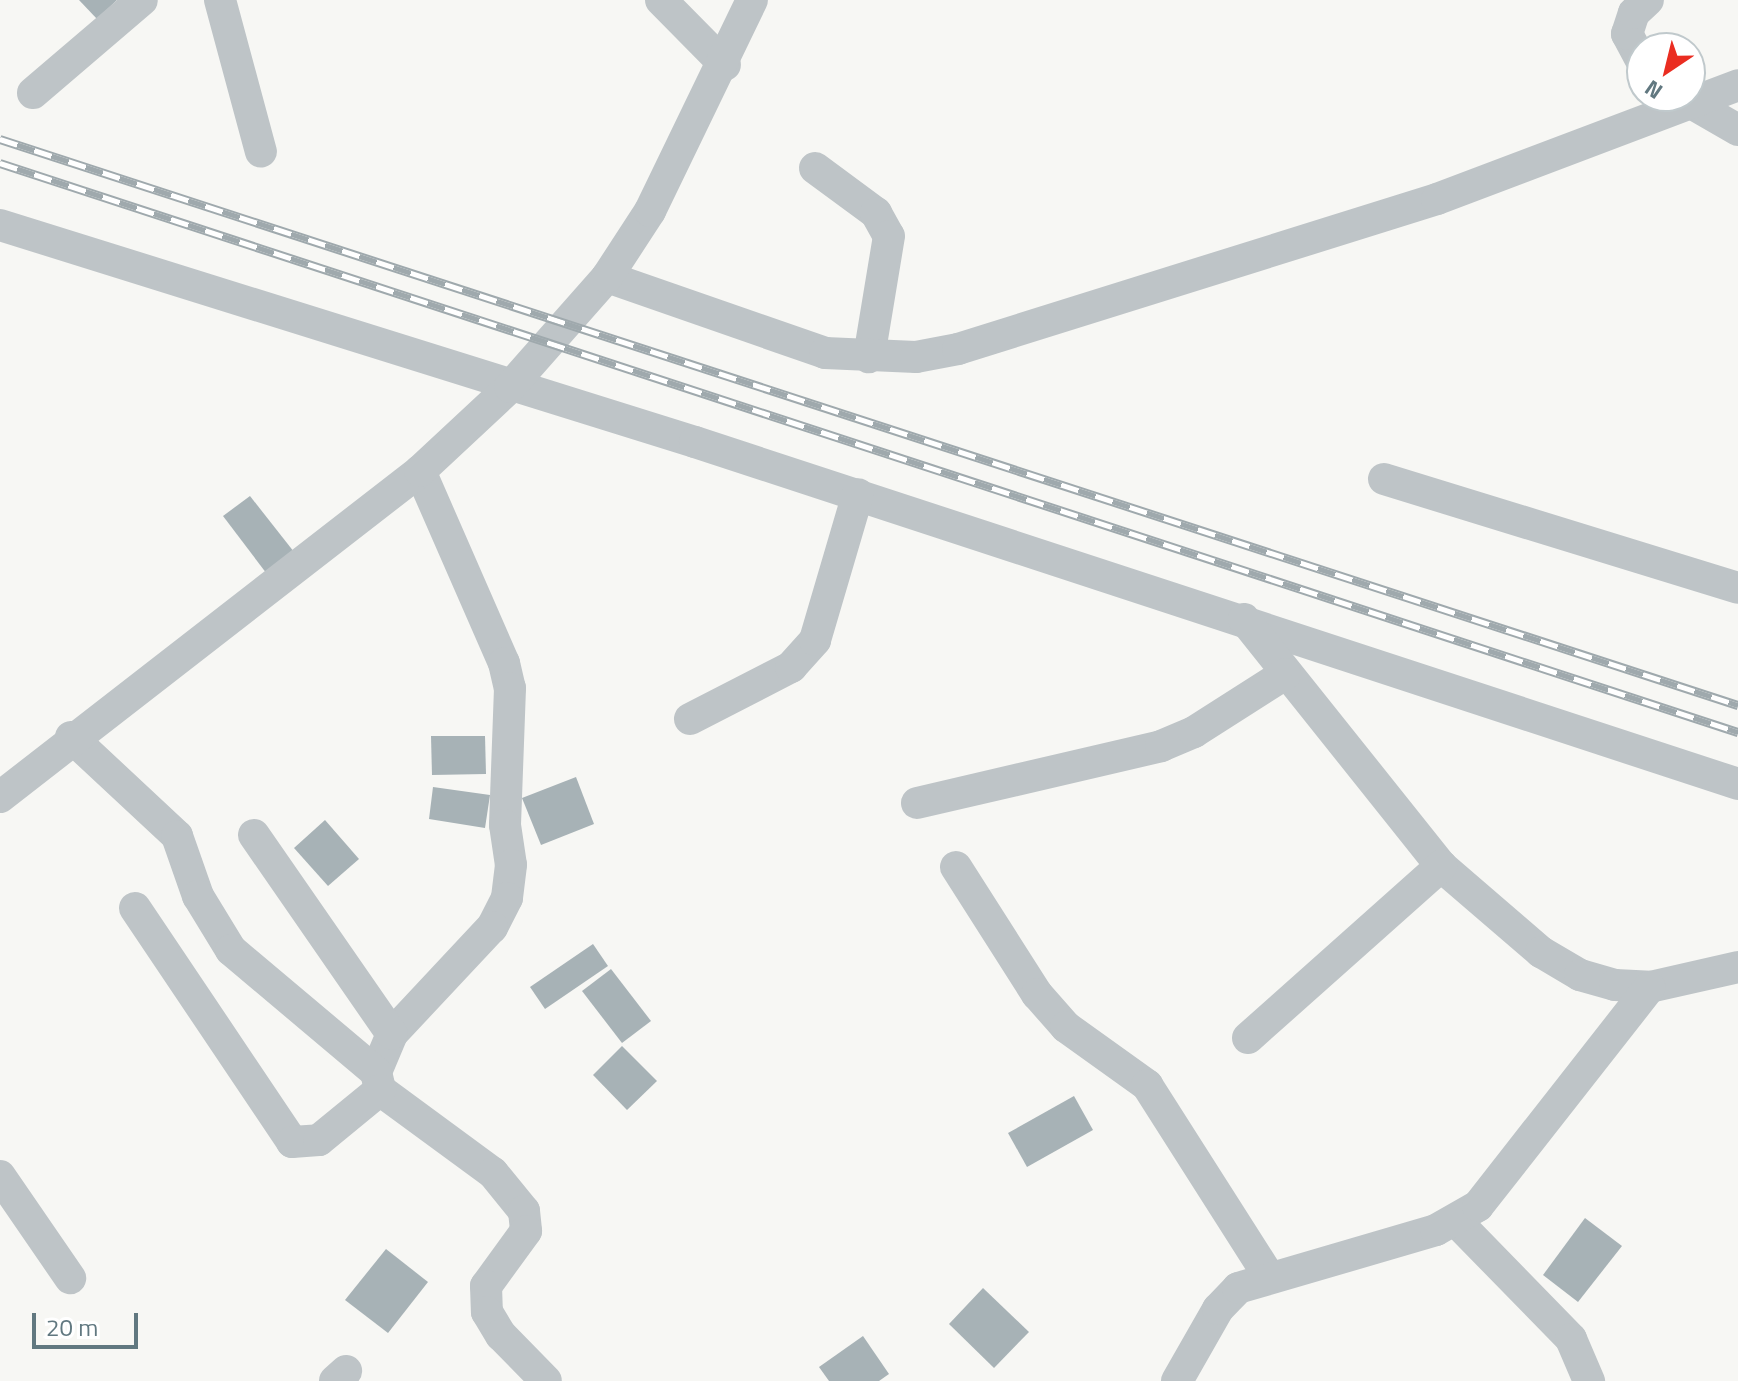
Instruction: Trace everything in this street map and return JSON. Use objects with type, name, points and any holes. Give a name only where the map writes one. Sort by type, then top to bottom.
[{"type":"street","points":[[33,93],[142,0]]},
{"type":"street","points":[[220,0],[261,152]]},
{"type":"street","points":[[661,0],[725,65]]},
{"type":"street","points":[[0,797],[71,737],[420,471],[510,387],[607,277],[650,211],[725,65],[752,0]]},
{"type":"street","points":[[1628,32],[1634,13],[1648,0]]},
{"type":"street","points":[[1706,94],[1738,85]]},
{"type":"street","points":[[607,277],[745,329],[825,353],[869,357],[958,349],[1437,199],[1654,112]]},
{"type":"street","points":[[1697,112],[1738,130]]},
{"type":"street","points":[[815,168],[876,213],[889,236],[869,357]]},
{"type":"street","points":[[0,225],[858,494],[1738,784]]},
{"type":"street","points":[[135,908],[292,1142],[319,1140],[378,1081],[392,1034],[492,927],[507,898],[511,865],[505,825],[512,720],[507,675],[420,471]]},
{"type":"street","points":[[1384,479],[1738,588]]},
{"type":"street","points":[[690,719],[791,667],[815,640],[858,494]]},
{"type":"street","points":[[1244,619],[1441,866],[1541,952],[1580,975],[1650,987],[1738,967]]},
{"type":"street","points":[[917,803],[1161,746],[1194,732],[1285,674]]},
{"type":"street","points":[[71,737],[177,836],[198,896],[231,950],[378,1081],[493,1173],[524,1211],[526,1231],[486,1286],[487,1312],[501,1335],[546,1381]]},
{"type":"street","points":[[254,835],[392,1034]]},
{"type":"street","points":[[1248,1038],[1441,866]]},
{"type":"street","points":[[956,867],[1037,994],[1066,1027],[1147,1085],[1268,1275]]},
{"type":"street","points":[[1177,1381],[1218,1309],[1238,1288],[1268,1275],[1457,1222],[1478,1206],[1650,987]]},
{"type":"street","points":[[0,1176],[70,1278]]},
{"type":"street","points":[[1457,1222],[1571,1339],[1589,1381]]},
{"type":"building","points":[[79,0],[117,0],[97,19]]},
{"type":"building","points":[[250,496],[298,557],[270,578],[223,516]]},
{"type":"building","points":[[431,736],[485,736],[486,774],[432,775]]},
{"type":"building","points":[[576,777],[594,824],[541,845],[522,798]]},
{"type":"building","points":[[433,787],[490,795],[485,828],[429,819]]},
{"type":"building","points":[[325,820],[359,859],[328,886],[294,848]]},
{"type":"building","points":[[593,944],[608,966],[545,1009],[530,987]]},
{"type":"building","points":[[611,969],[651,1021],[622,1043],[582,991]]},
{"type":"building","points":[[622,1046],[657,1081],[627,1110],[593,1075]]},
{"type":"building","points":[[1074,1096],[1093,1130],[1027,1167],[1008,1133]]},
{"type":"building","points":[[1585,1218],[1622,1246],[1578,1302],[1543,1275]]},
{"type":"building","points":[[386,1249],[428,1282],[388,1333],[345,1300]]},
{"type":"building","points":[[983,1288],[1029,1332],[994,1368],[949,1324]]},
{"type":"building","points":[[863,1336],[889,1374],[879,1381],[829,1381],[819,1367]]},
{"type":"railway","points":[[0,139],[1738,705]]},
{"type":"railway","points":[[0,163],[1738,732]]}]
